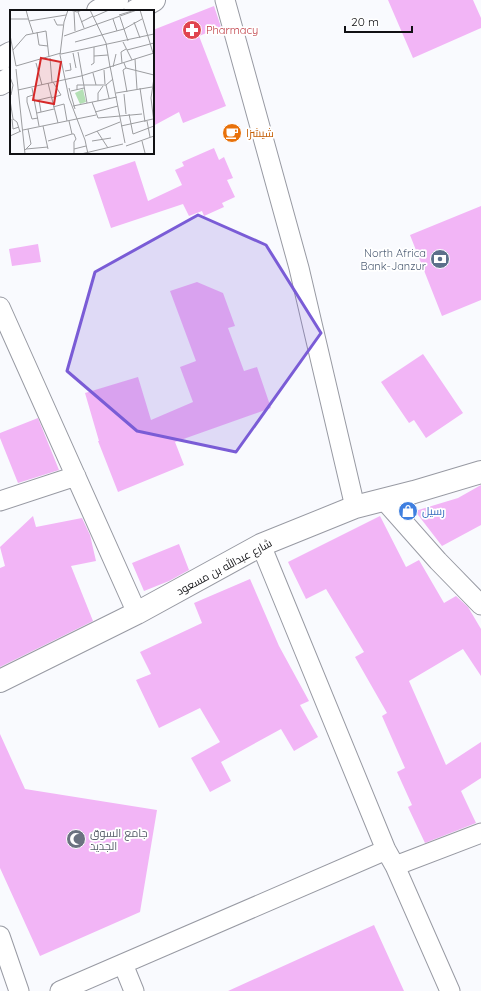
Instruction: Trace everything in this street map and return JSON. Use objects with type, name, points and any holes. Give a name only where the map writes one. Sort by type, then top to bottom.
[{"type":"street","points":[[100,10],[117,0]]},
{"type":"street","points":[[137,10],[154,0]]},
{"type":"street","points":[[225,0],[299,268],[355,507]]},
{"type":"street","points":[[0,59],[10,54]]},
{"type":"street","points":[[0,84],[10,79]]},
{"type":"street","points":[[0,307],[137,613]]},
{"type":"street","name":"شارع عبدالله بن مسعود","points":[[0,681],[137,613],[261,545],[355,507],[414,492],[481,472]]},
{"type":"street","points":[[0,501],[76,476]]},
{"type":"street","points":[[384,500],[438,561],[481,604]]},
{"type":"street","points":[[261,545],[386,850],[395,866],[450,991]]},
{"type":"street","points":[[395,866],[481,833]]},
{"type":"street","points":[[60,991],[386,850]]},
{"type":"street","points":[[0,936],[19,991]]},
{"type":"street","points":[[123,964],[134,991]]},
{"type":"highlighted area","points":[[198,215],[266,245],[321,333],[236,452],[137,431],[67,371],[95,272]]},
{"type":"building","points":[[388,0],[473,0],[481,18],[481,28],[413,58]]},
{"type":"building","points":[[214,6],[221,27],[199,36],[226,106],[183,123],[179,112],[154,125],[154,30]]},
{"type":"building","points":[[214,148],[219,160],[224,157],[233,178],[227,180],[235,197],[222,203],[224,207],[204,216],[202,211],[189,216],[183,204],[111,228],[93,175],[135,161],[148,201],[182,185],[175,170],[184,166],[182,162]]},
{"type":"building","points":[[481,206],[481,300],[442,316],[410,235]]},
{"type":"building","points":[[38,244],[41,262],[12,266],[9,249]]},
{"type":"building","points":[[197,282],[223,293],[235,326],[228,328],[244,371],[257,367],[271,408],[175,442],[184,465],[118,492],[98,441],[85,393],[138,377],[151,420],[193,402],[180,367],[196,361],[170,291]]},
{"type":"building","points":[[423,354],[463,413],[426,438],[414,420],[409,423],[381,382]]},
{"type":"building","points":[[38,418],[59,470],[18,483],[0,438],[0,433]]},
{"type":"building","points":[[481,485],[481,525],[442,546],[415,511],[458,498]]},
{"type":"building","points":[[33,516],[36,527],[82,518],[90,535],[96,561],[71,566],[93,621],[0,667],[0,568],[5,566],[0,547]]},
{"type":"building","points":[[380,516],[406,567],[419,560],[444,603],[456,596],[468,607],[481,629],[481,676],[463,649],[409,681],[446,765],[481,742],[481,778],[461,791],[476,823],[425,843],[408,807],[412,805],[397,772],[405,768],[382,716],[387,713],[355,657],[364,652],[326,589],[306,599],[288,562]]},
{"type":"building","points":[[179,544],[189,570],[169,581],[144,591],[132,563]]},
{"type":"building","points":[[250,579],[279,646],[309,701],[300,705],[318,737],[294,751],[281,729],[221,762],[231,781],[210,792],[191,758],[220,742],[200,708],[159,728],[136,680],[151,674],[140,652],[202,623],[194,603]]},
{"type":"building","name":"جامع السوق الجديد","points":[[0,734],[25,789],[157,810],[140,912],[40,956],[0,868]]},
{"type":"building","points":[[374,925],[404,991],[228,991]]},
{"type":"place","name":"Pharmacy","points":[[192,30]]},
{"type":"place","name":"شيشزا","points":[[232,133]]},
{"type":"place","name":"North Africa Bank-Janzur","points":[[440,259]]},
{"type":"place","name":"رسيل","points":[[408,511]]},
{"type":"place","name":"جامع السوق الجديد","points":[[76,839]]}]
